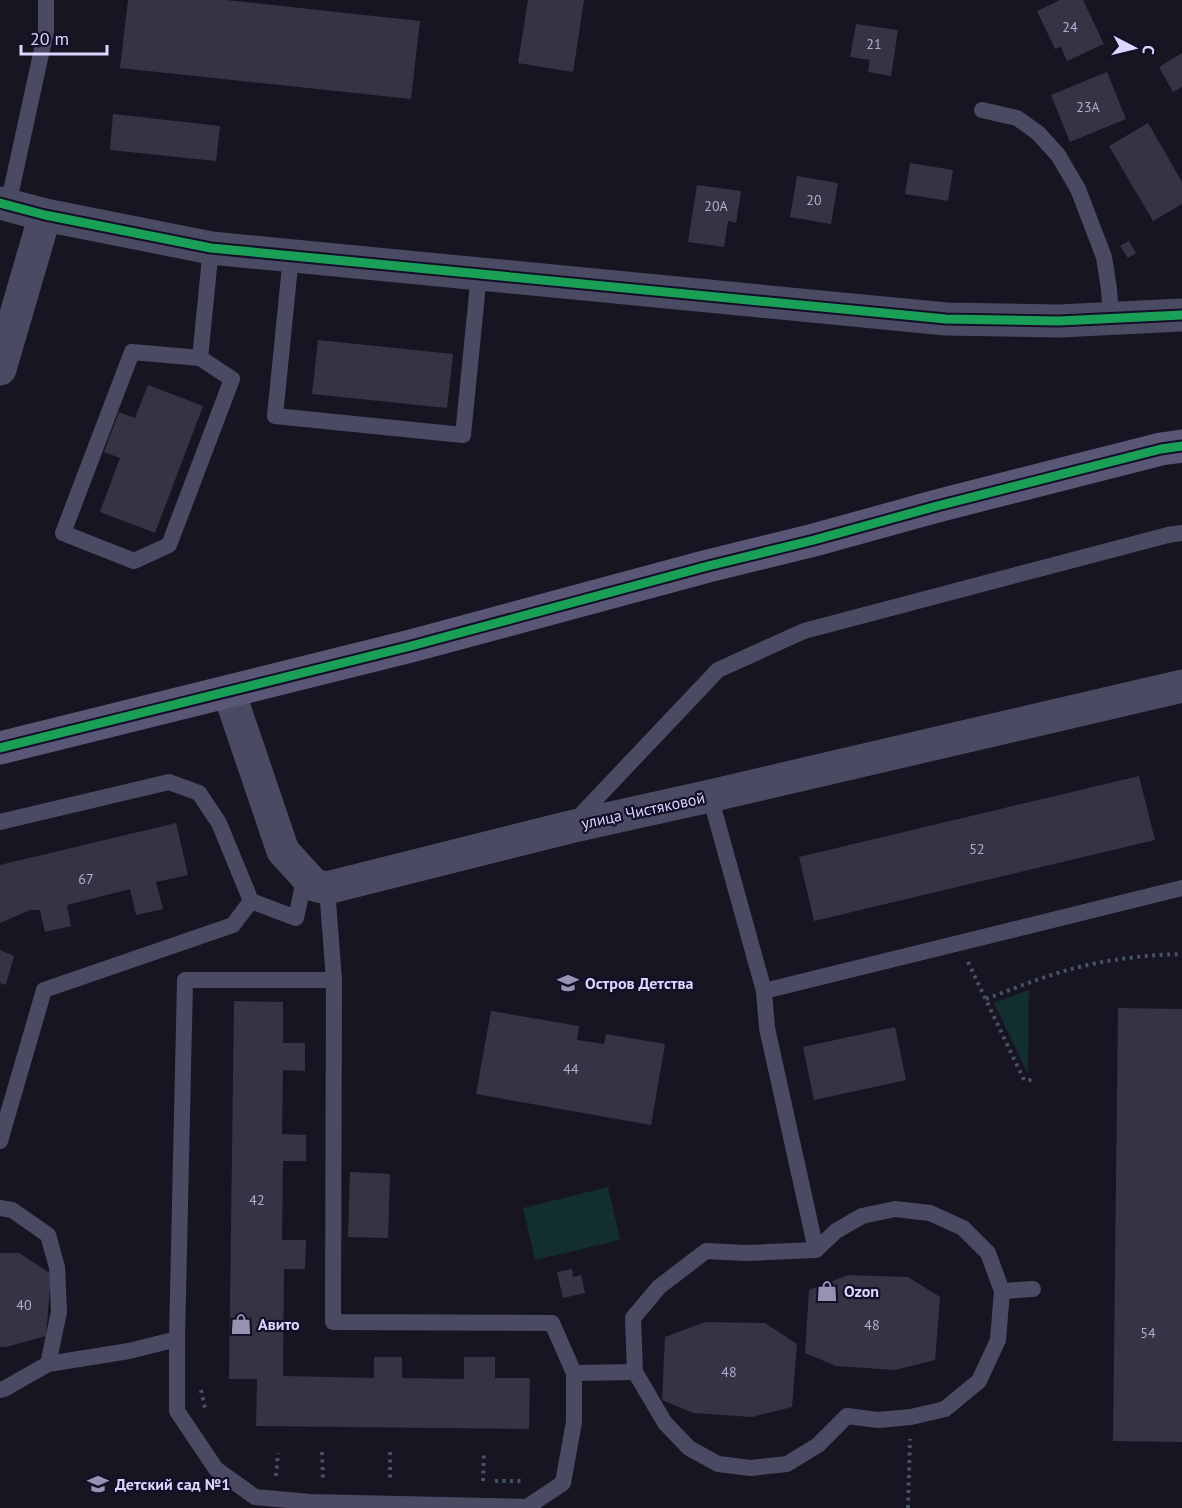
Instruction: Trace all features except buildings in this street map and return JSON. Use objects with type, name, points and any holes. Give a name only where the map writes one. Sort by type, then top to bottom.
[{"type":"street","points":[[4,204],[45,215],[211,248],[946,320],[1059,321],[1182,315]]},
{"type":"street","points":[[0,369],[45,215]]},
{"type":"street","points":[[1125,318],[1182,290]]},
{"type":"street","points":[[0,748],[411,646],[937,506],[1161,449],[1182,446]]},
{"type":"street","points":[[229,692],[283,851],[316,882]]},
{"type":"street","name":"улица Чистяковой","points":[[316,882],[1181,692]]},
{"type":"lane","points":[[4,204],[46,31],[45,0]]},
{"type":"lane","points":[[982,110],[1017,118],[1038,133],[1058,155],[1078,189],[1104,257],[1109,290],[1125,318]]},
{"type":"lane","points":[[200,358],[211,248]]},
{"type":"lane","points":[[291,256],[275,416],[463,435],[480,274]]},
{"type":"lane","points":[[132,352],[200,358],[232,379],[169,545],[134,561],[63,533],[132,352]]},
{"type":"lane","points":[[570,827],[718,670],[804,631],[1182,533]]},
{"type":"lane","points":[[0,822],[170,782],[199,792],[219,823],[252,901],[296,918],[316,882]]},
{"type":"lane","points":[[710,796],[764,991],[767,1028],[816,1250]]},
{"type":"lane","points":[[316,882],[334,980],[333,1322],[552,1323],[574,1373],[574,1422],[562,1483],[527,1507],[310,1502],[255,1497],[216,1469],[177,1411],[185,980],[334,980]]},
{"type":"lane","points":[[764,991],[1182,888]]},
{"type":"lane","points":[[0,1141],[44,990],[233,925],[252,901]]},
{"type":"lane","points":[[0,1209],[12,1210],[48,1235],[57,1267],[59,1312],[48,1364]]},
{"type":"lane","points":[[895,1209],[930,1213],[963,1228],[988,1253],[1002,1291],[998,1340],[979,1381],[945,1408],[911,1418],[878,1420],[847,1416],[818,1445],[787,1464],[751,1468],[718,1464],[689,1448],[665,1423],[635,1372],[633,1318],[658,1287],[706,1251],[746,1253],[816,1250],[836,1231],[862,1216],[895,1209]]},
{"type":"lane","points":[[1002,1291],[1033,1288]]},
{"type":"lane","points":[[0,1390],[48,1364],[177,1339]]},
{"type":"lane","points":[[574,1373],[635,1372]]},
{"type":"path","points":[[959,943],[1024,1080],[1034,1080]]},
{"type":"path","points":[[986,999],[1074,968],[1117,960],[1182,954]]},
{"type":"path","points":[[199,1379],[207,1413]]},
{"type":"path","points":[[908,1508],[911,1418]]},
{"type":"path","points":[[484,1451],[483,1481],[523,1481],[527,1507]]},
{"type":"path","points":[[322,1452],[323,1481],[334,1481]]},
{"type":"path","points":[[390,1452],[390,1481]]},
{"type":"path","points":[[275,1481],[278,1453]]},
{"type":"green space","points":[[1029,990],[1028,1074],[994,1003]]},
{"type":"green space","points":[[608,1187],[620,1240],[535,1260],[523,1208]]},
{"type":"cycle path","points":[[0,203],[45,215],[211,248],[946,319],[1059,321],[1182,315]]},
{"type":"cycle path","points":[[0,748],[411,646],[937,506],[1161,449],[1182,446]]},
{"type":"place","name":"Остров Детства","points":[[568,983]]},
{"type":"place","name":"Ozon","points":[[827,1291]]},
{"type":"place","name":"Авито","points":[[241,1324]]},
{"type":"place","name":"Детский сад №1","points":[[98,1484]]}]
